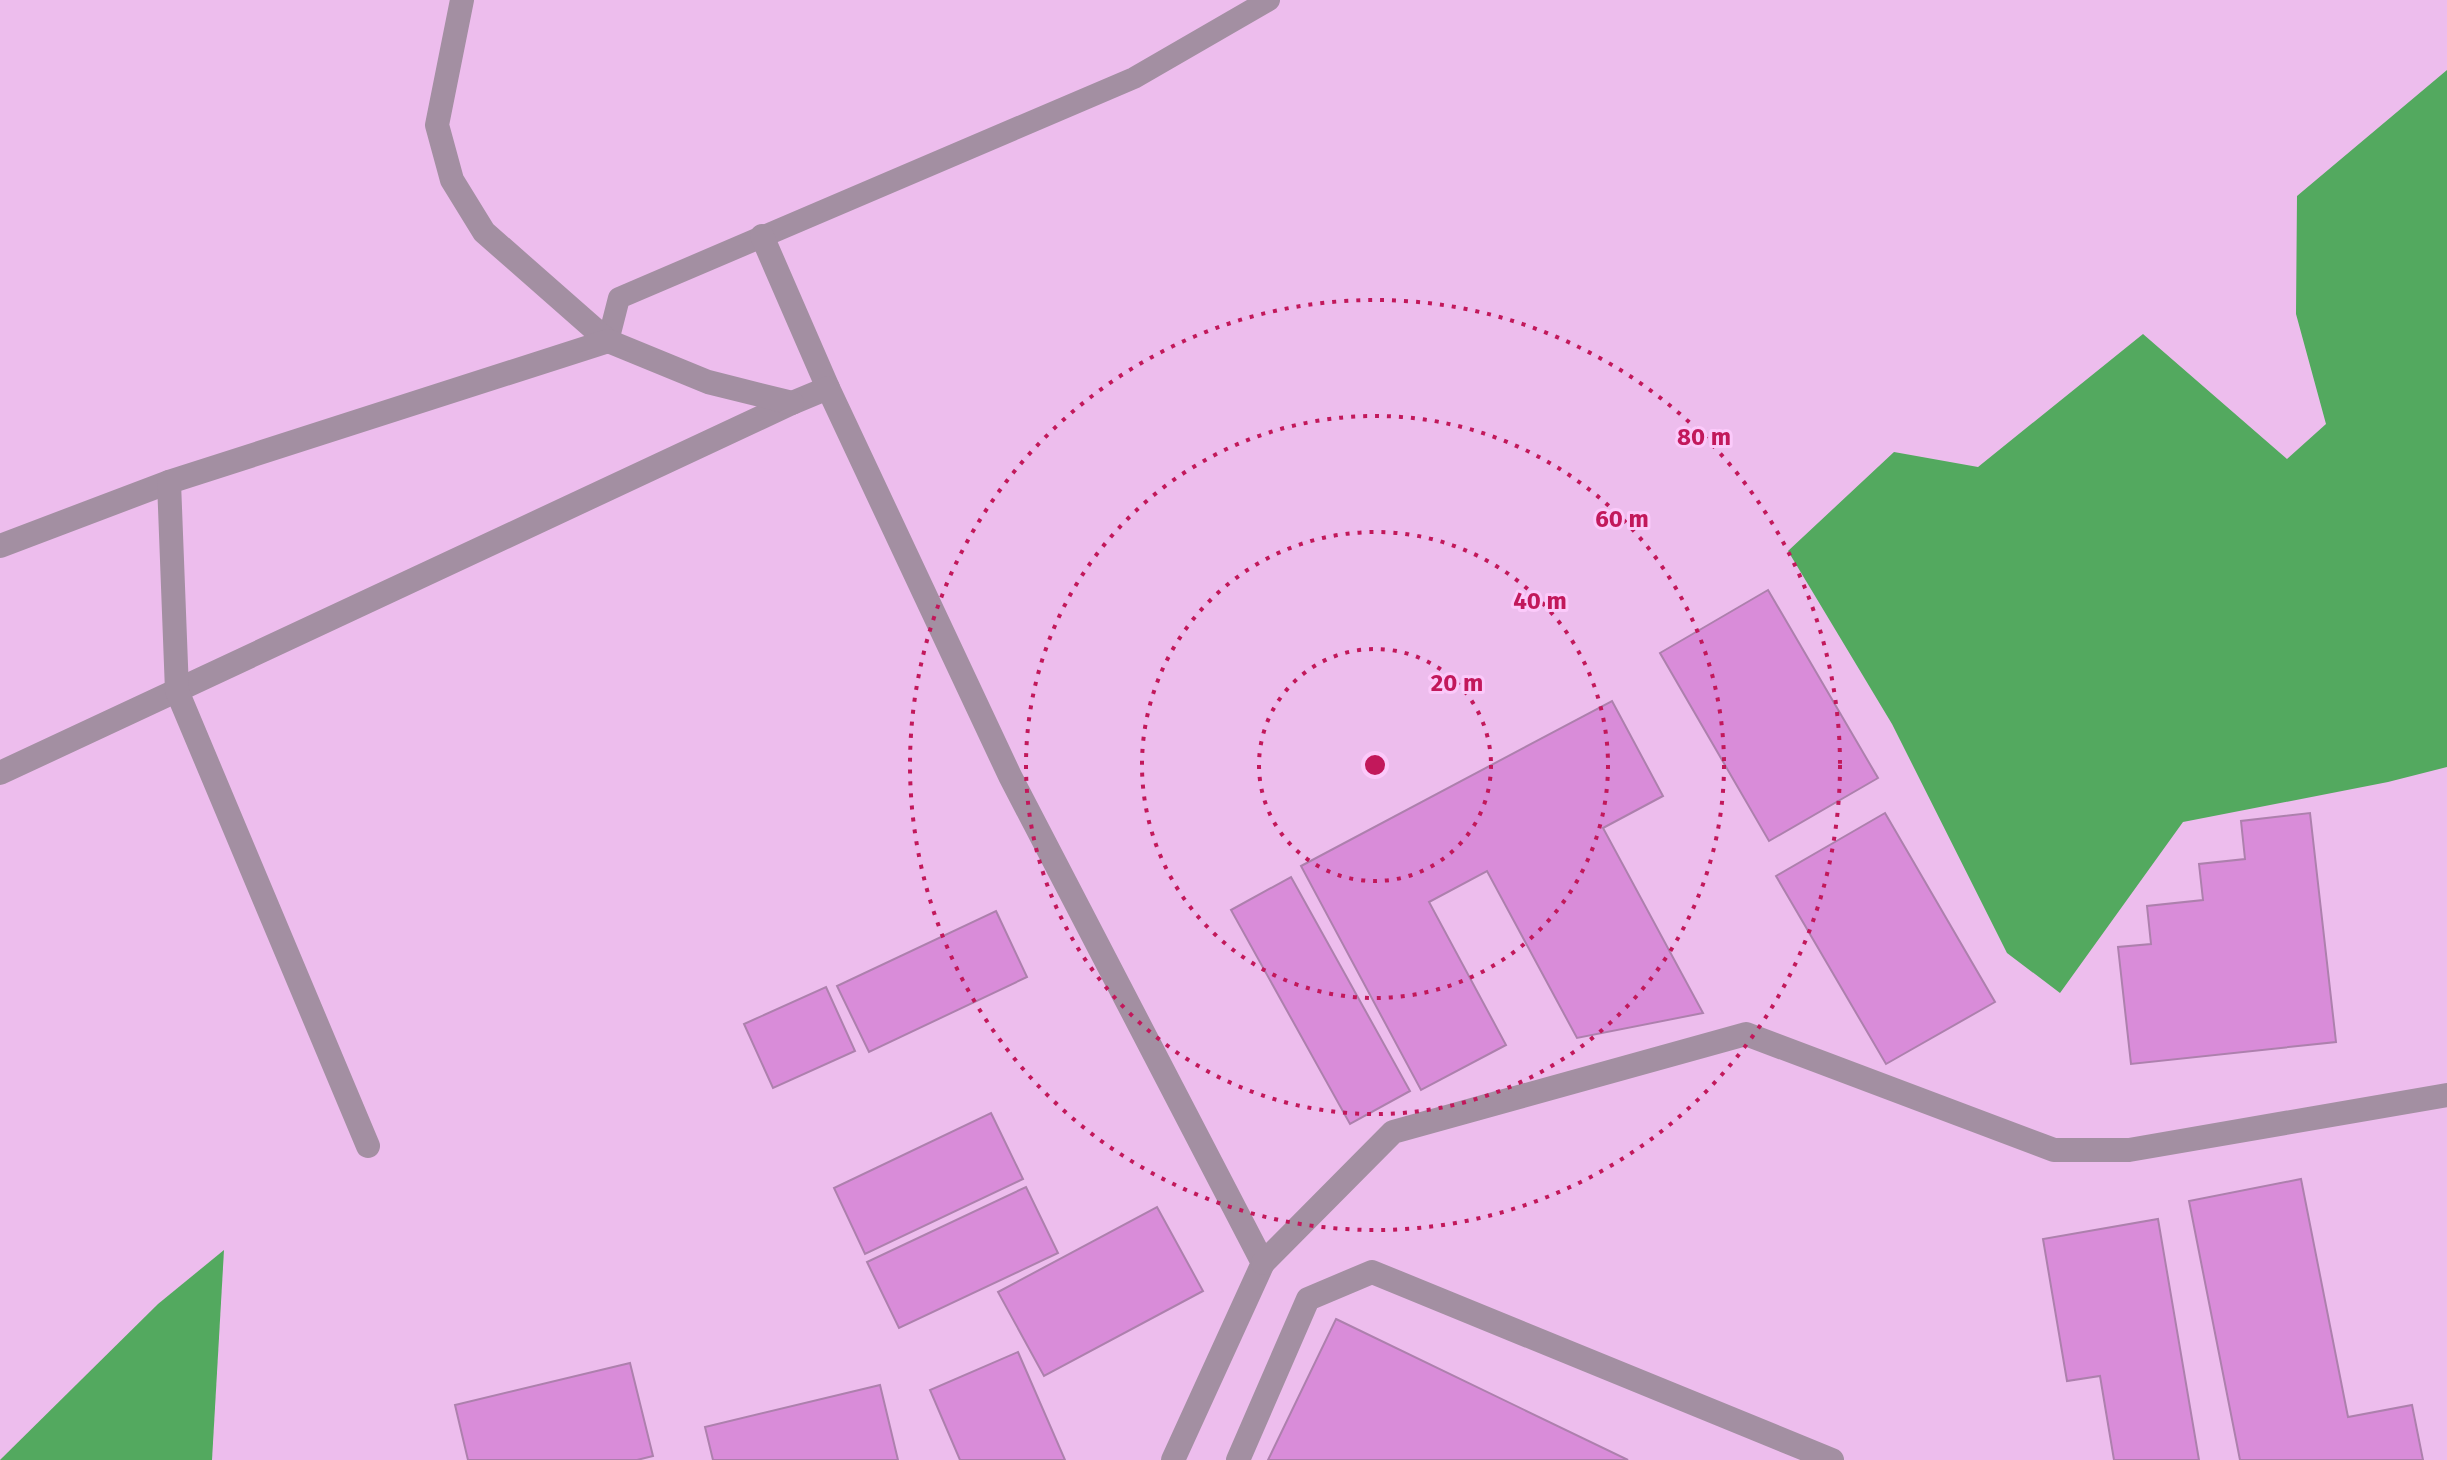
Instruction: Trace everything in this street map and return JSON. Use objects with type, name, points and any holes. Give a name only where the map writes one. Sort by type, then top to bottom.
[{"type":"street","points":[[462,0],[437,125],[452,180],[484,232],[608,341],[708,382],[792,403]]},
{"type":"street","points":[[762,236],[828,388],[1010,776],[1263,1263]]},
{"type":"street","points":[[0,546],[169,482],[608,341]]},
{"type":"street","points":[[0,773],[828,388]]},
{"type":"street","points":[[169,482],[177,691],[368,1146]]},
{"type":"street","points":[[1173,1460],[1263,1263],[1393,1132],[1746,1034],[2054,1150],[2129,1150],[2447,1095]]},
{"type":"street","points":[[1238,1460],[1308,1299],[1372,1272],[1832,1460]]},
{"type":"lane","points":[[608,341],[619,298],[1134,78],[1269,0]]},
{"type":"green space","points":[[2447,70],[2447,767],[2388,782],[2183,822],[2060,993],[2007,953],[1892,724],[1788,551],[1894,452],[1978,467],[2143,334],[2287,459],[2326,424],[2296,314],[2297,196]]},
{"type":"green space","points":[[224,1250],[212,1460],[0,1460],[158,1304]]},
{"type":"building","points":[[1768,590],[1878,778],[1769,841],[1660,653]]},
{"type":"building","points":[[1612,701],[1663,796],[1603,828],[1703,1013],[1577,1038],[1487,871],[1429,902],[1506,1045],[1421,1090],[1301,866]]},
{"type":"building","points":[[1885,813],[1995,1002],[1886,1064],[1776,876]]},
{"type":"building","points":[[2310,813],[2336,1042],[2131,1064],[2118,947],[2151,944],[2147,906],[2203,900],[2199,864],[2245,859],[2241,821]]},
{"type":"building","points":[[1291,877],[1410,1091],[1350,1124],[1231,910]]},
{"type":"building","points":[[996,911],[1027,977],[869,1052],[837,986]]},
{"type":"building","points":[[826,987],[855,1051],[773,1088],[744,1024]]},
{"type":"building","points":[[991,1113],[1023,1179],[865,1254],[834,1188]]},
{"type":"building","points":[[2301,1179],[2348,1417],[2412,1405],[2423,1460],[2240,1460],[2189,1201]]},
{"type":"building","points":[[1026,1187],[1058,1253],[899,1328],[867,1262]]},
{"type":"building","points":[[1157,1207],[1203,1291],[1044,1376],[998,1292]]},
{"type":"building","points":[[2158,1219],[2199,1460],[2114,1460],[2100,1376],[2067,1381],[2043,1239]]},
{"type":"building","points":[[1336,1319],[1628,1460],[1268,1460]]},
{"type":"building","points":[[1018,1352],[1065,1460],[960,1460],[930,1390]]},
{"type":"building","points":[[630,1363],[653,1456],[637,1460],[468,1460],[455,1405]]},
{"type":"building","points":[[880,1385],[898,1460],[713,1460],[705,1427]]}]
